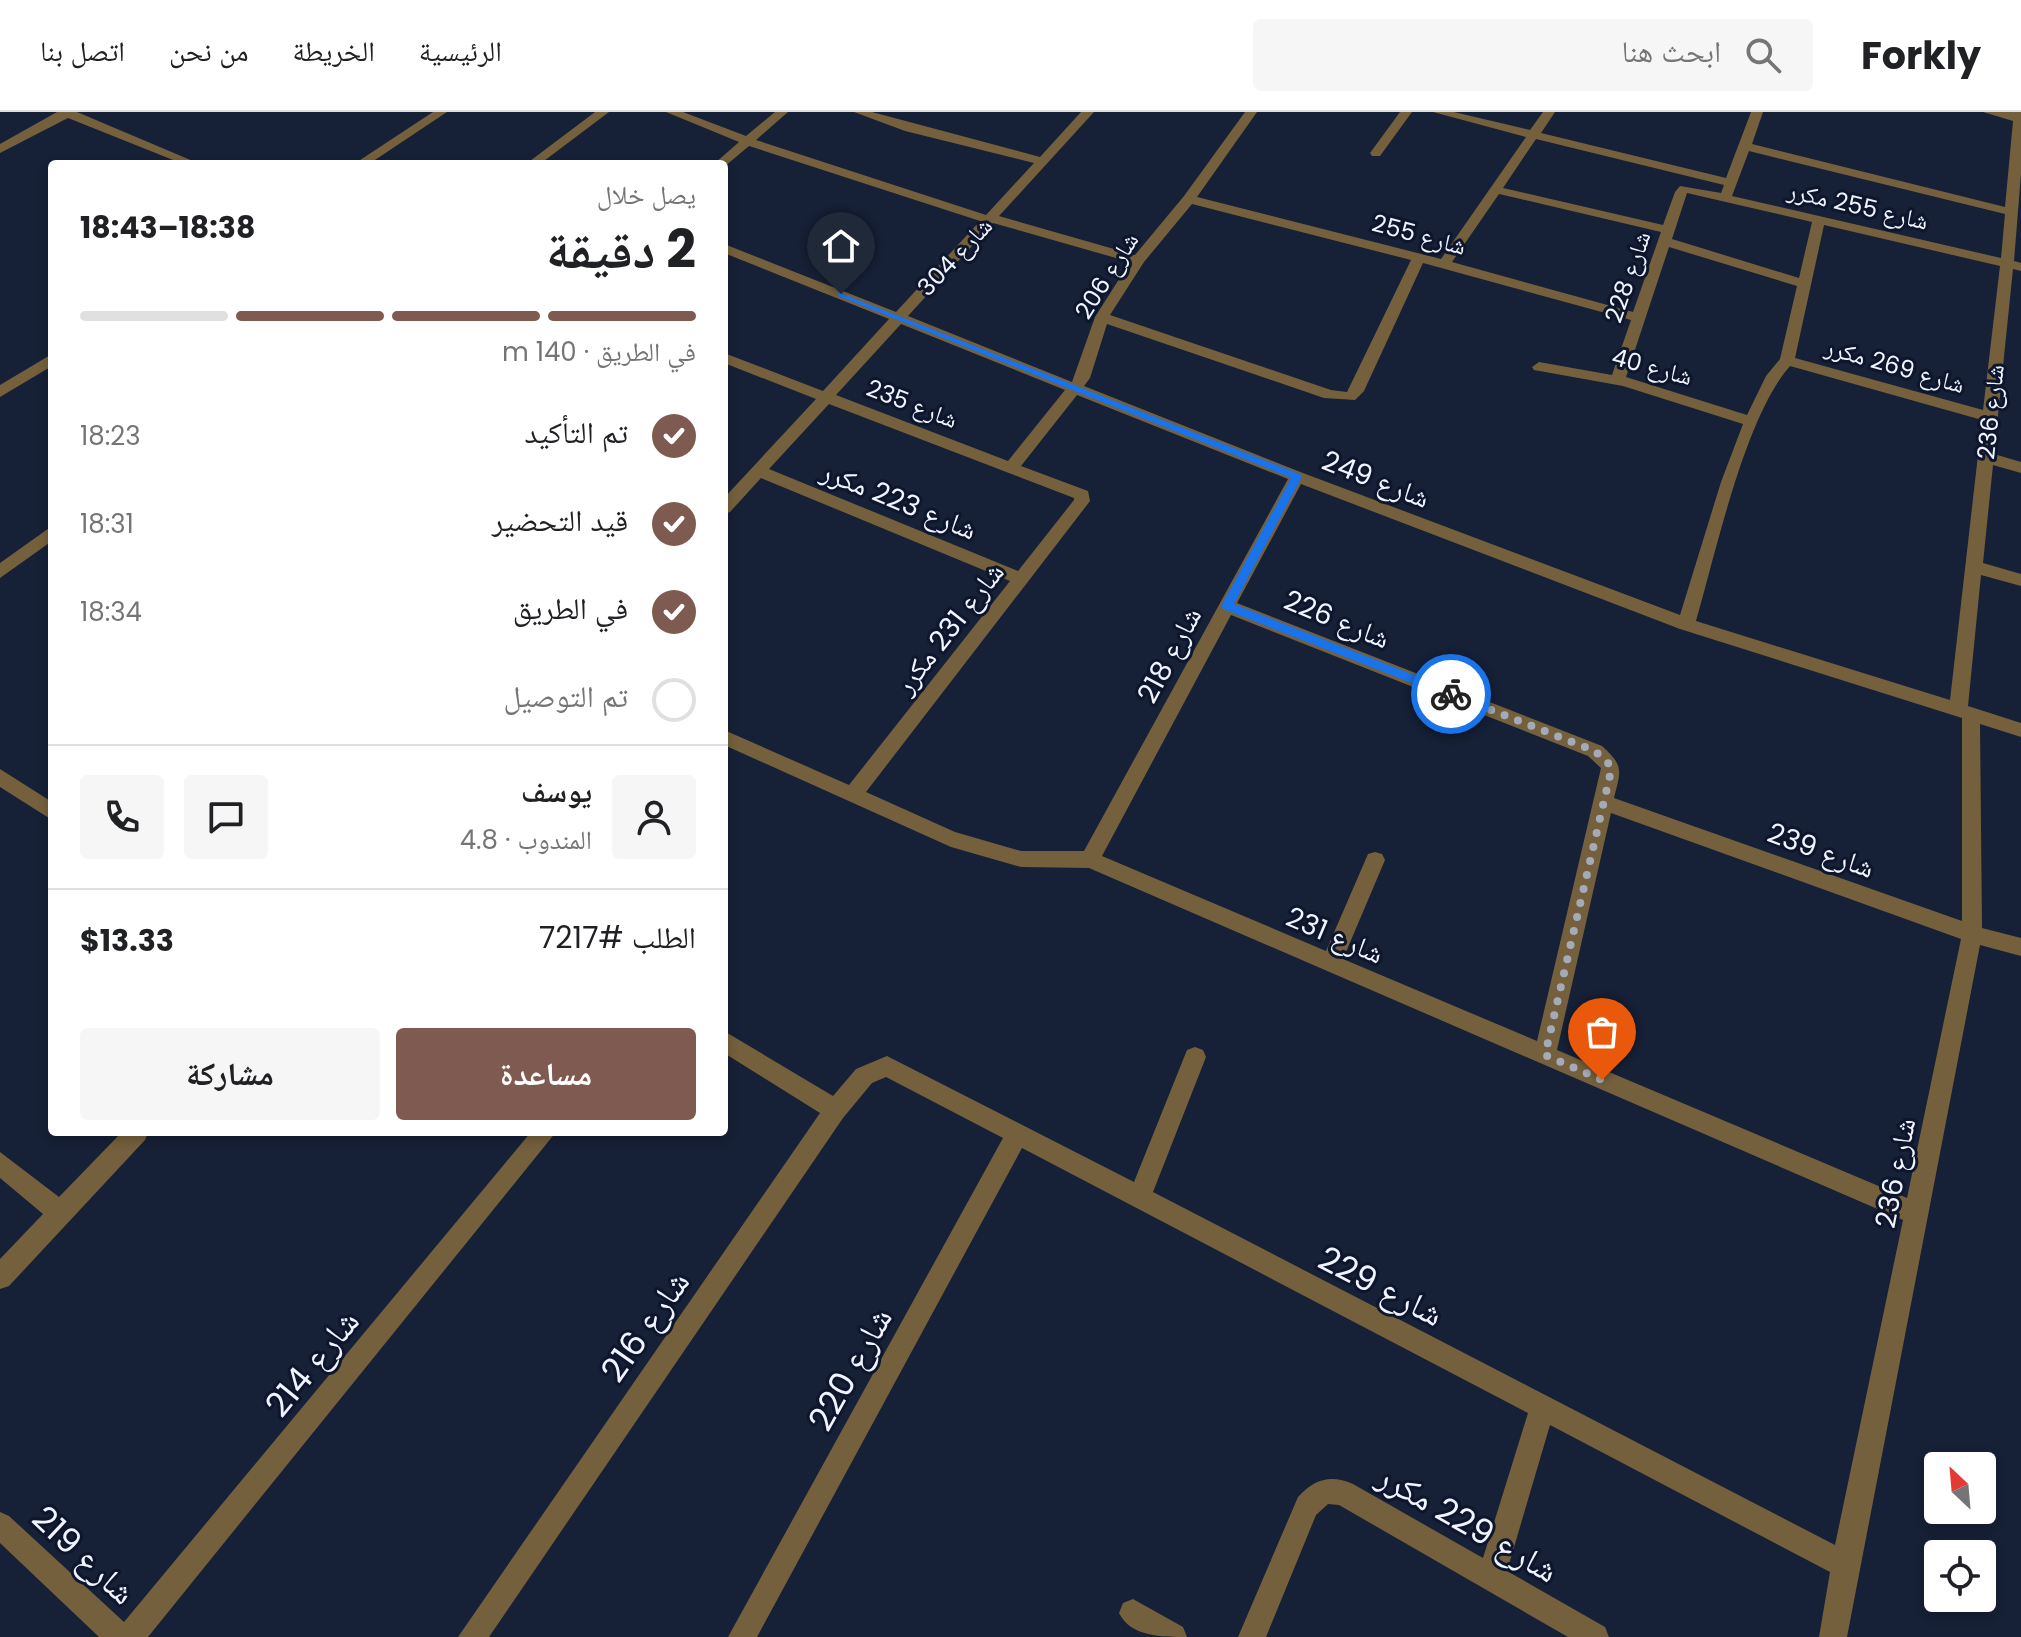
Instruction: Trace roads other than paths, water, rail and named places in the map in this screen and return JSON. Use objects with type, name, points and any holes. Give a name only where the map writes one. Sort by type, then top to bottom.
[{"type":"street","points":[[366,160],[441,112]]},
{"type":"street","points":[[537,160],[603,112]]},
{"type":"street","points":[[672,112],[747,141],[990,219],[1138,260]]},
{"type":"street","points":[[725,160],[782,112]]},
{"type":"street","points":[[860,112],[909,128],[1043,161]]},
{"type":"street","name":"شارع 304","points":[[728,504],[1088,112]]},
{"type":"street","name":"شارع 206","points":[[1011,467],[1083,378],[1102,317],[1138,260],[1189,199],[1251,112]]},
{"type":"street","points":[[1376,153],[1406,112]]},
{"type":"street","points":[[1439,112],[1731,183]]},
{"type":"street","points":[[1444,264],[1536,136],[1549,112]]},
{"type":"street","points":[[1726,198],[1757,112]]},
{"type":"street","points":[[1989,112],[2020,117]]},
{"type":"street","points":[[0,149],[67,113],[184,160]]},
{"type":"street","name":"شارع 236","points":[[1833,1637],[1972,934],[1964,714],[1974,567],[1986,457],[2014,265],[2011,212],[2020,117]]},
{"type":"street","points":[[1745,146],[2011,212]]},
{"type":"street","name":"شارع 255 مكرر","points":[[1685,189],[2014,265]]},
{"type":"street","name":"شارع 228","points":[[1617,381],[1636,317],[1681,192],[1685,189]]},
{"type":"street","points":[[1496,190],[1666,236],[1805,284]]},
{"type":"street","name":"شارع 255","points":[[1189,199],[1419,257],[1636,317]]},
{"type":"street","points":[[1686,624],[1750,421],[1778,367],[1787,360],[1819,219]]},
{"type":"street","name":"شارع 249","points":[[728,250],[1297,477],[1686,624],[2021,730]]},
{"type":"street","points":[[1102,317],[1329,395],[1350,397],[1357,391],[1419,257]]},
{"type":"street","name":"شارع 235","points":[[728,360],[1082,495]]},
{"type":"street","name":"شارع 269 مكرر","points":[[1787,360],[1991,417]]},
{"type":"street","points":[[0,392],[48,362]]},
{"type":"street","name":"شارع 40","points":[[1539,367],[1617,381],[1750,421]]},
{"type":"street","points":[[1986,457],[2021,468]]},
{"type":"street","name":"شارع 223 مكرر","points":[[759,471],[1020,578]]},
{"type":"street","name":"شارع 218","points":[[1090,860],[1297,477]]},
{"type":"street","name":"شارع 231 مكرر","points":[[854,793],[1082,501],[1082,495]]},
{"type":"street","points":[[0,572],[48,535]]},
{"type":"street","points":[[1974,567],[2021,580]]},
{"type":"street","name":"شارع 226","points":[[1227,606],[1595,751],[1609,764],[1611,771],[1603,802]]},
{"type":"street","name":"شارع 231","points":[[728,739],[951,839],[1021,859],[1090,860],[1918,1215]]},
{"type":"street","points":[[0,777],[48,804]]},
{"type":"street","points":[[1545,1055],[1603,802]]},
{"type":"street","name":"شارع 239","points":[[1603,802],[1972,934],[2021,947]]},
{"type":"street","points":[[1331,963],[1375,860]]},
{"type":"street","points":[[728,1043],[835,1110]]},
{"type":"street","points":[[1139,1199],[1195,1057]]},
{"type":"street","name":"شارع 216","points":[[472,1637],[835,1110],[864,1076],[887,1066]]},
{"type":"street","name":"شارع 229","points":[[887,1066],[1845,1565]]},
{"type":"street","name":"شارع 220","points":[[742,1637],[1018,1134]]},
{"type":"street","points":[[0,1277],[133,1136]]},
{"type":"street","name":"شارع 214","points":[[130,1637],[542,1136]]},
{"type":"street","points":[[0,1163],[60,1213]]},
{"type":"street","points":[[1491,1578],[1542,1408]]},
{"type":"street","name":"شارع 229 مكرر","points":[[1252,1637],[1307,1506],[1316,1495],[1330,1489],[1344,1493],[1595,1637]]},
{"type":"street","name":"شارع 219","points":[[0,1525],[119,1637]]},
{"type":"street","points":[[1133,1613],[1173,1637]]}]
